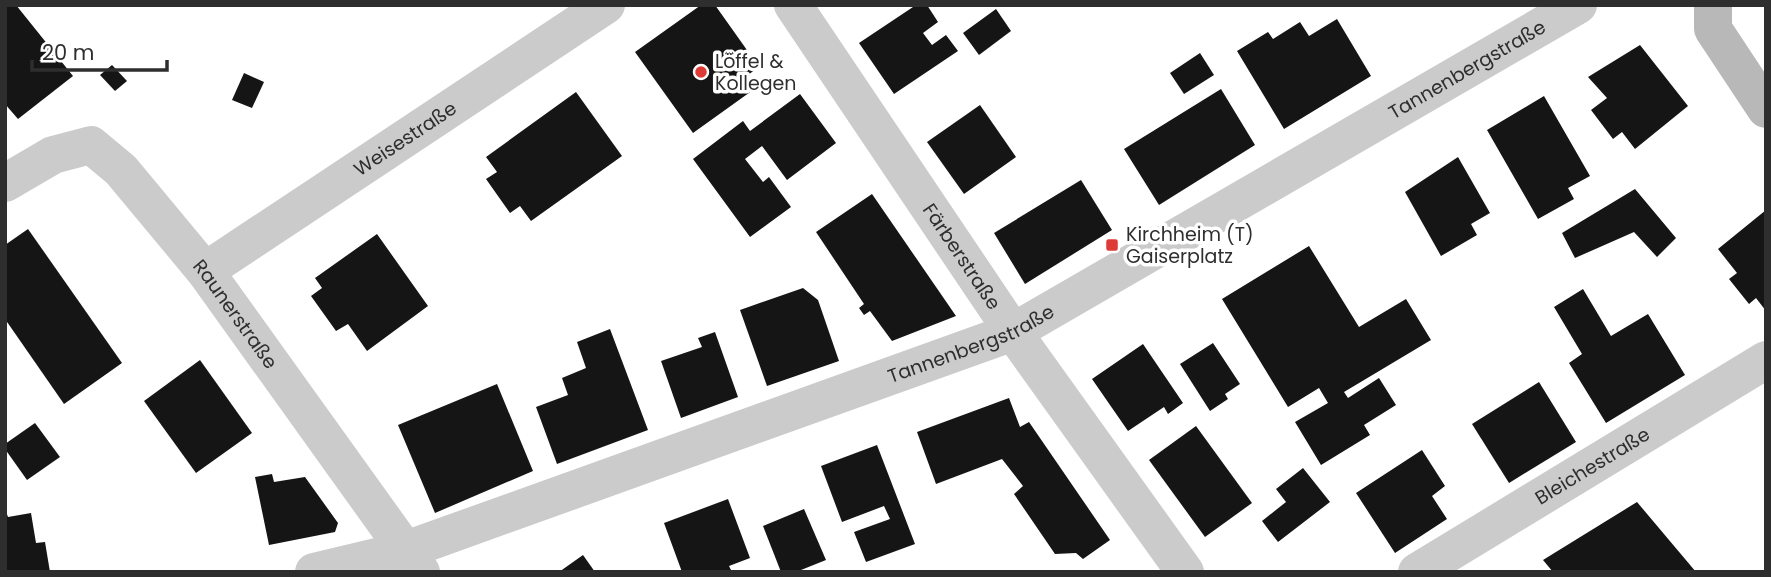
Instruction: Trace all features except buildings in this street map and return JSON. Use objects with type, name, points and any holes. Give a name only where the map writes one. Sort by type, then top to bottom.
[{"type":"main road","points":[[1713,5],[1713,29],[1766,108]]},
{"type":"street","name":"Weisestraße","points":[[205,271],[606,5]]},
{"type":"street","name":"Färberstraße","points":[[793,5],[1013,332],[1185,572]]},
{"type":"street","name":"Tannenbergstraße","points":[[314,572],[413,561],[1013,332],[1118,274],[1578,5]]},
{"type":"street","name":"Raunerstraße","points":[[5,183],[53,155],[91,145],[121,170],[205,271],[413,561]]},
{"type":"street","name":"Bleichestraße","points":[[1418,572],[1766,360]]},
{"type":"place","name":"Löffel & Kollegen","points":[[701,72]]},
{"type":"place","name":"Kirchheim (T) Gaiserplatz","points":[[1112,245]]}]
